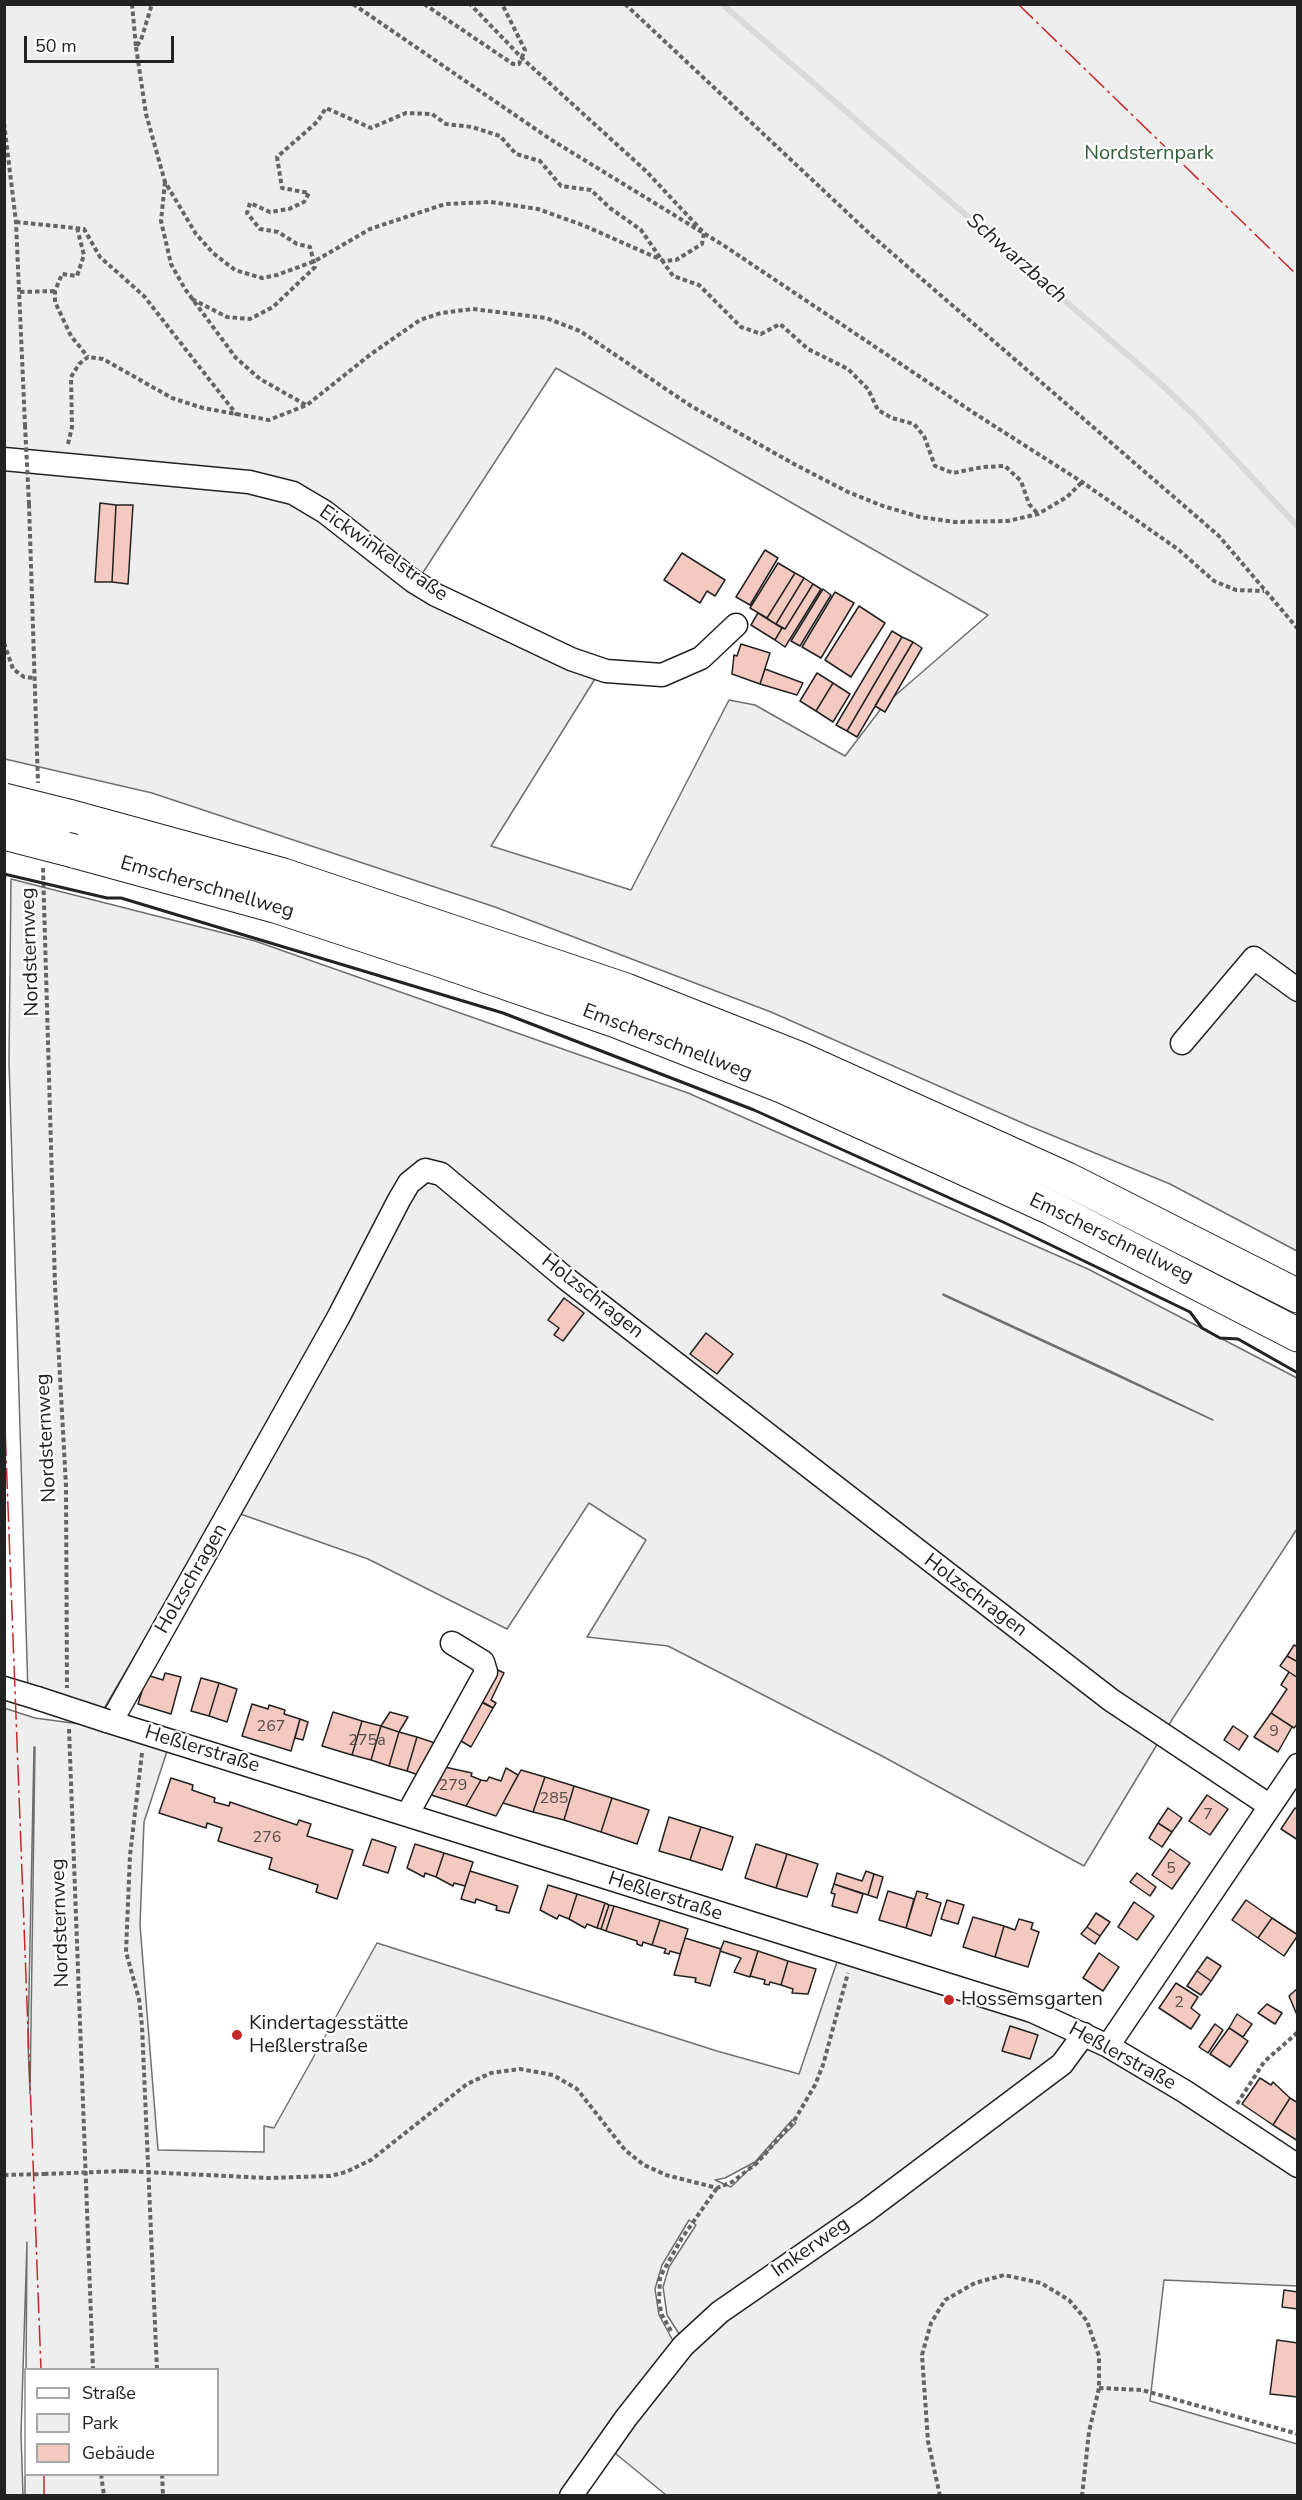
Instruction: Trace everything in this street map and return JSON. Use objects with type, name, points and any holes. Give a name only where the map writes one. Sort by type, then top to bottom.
[{"type":"highway","name":"Emscherschnellweg","points":[[4,800],[284,875],[658,1002],[796,1057],[1067,1179],[1298,1296]]},
{"type":"highway","name":"Emscherschnellweg","points":[[4,833],[275,906],[616,1021],[763,1079],[1051,1208],[1298,1335]]},
{"type":"street","name":"Eickwinkelstraße","points":[[4,459],[249,482],[293,493],[325,512],[414,581],[436,595],[571,659],[606,671],[662,675],[701,658],[736,625]]},
{"type":"street","points":[[1182,1043],[1254,958],[1298,990]]},
{"type":"street","name":"Holzschragen","points":[[109,1721],[294,1400],[399,1200],[409,1183],[425,1170],[441,1174],[457,1186],[564,1276],[1102,1694],[1140,1722],[1270,1806]]},
{"type":"street","points":[[407,1815],[486,1672],[483,1662],[452,1642]]},
{"type":"street","name":"Heßlerstraße","points":[[4,1688],[1032,2011],[1108,2046],[1298,2166]]},
{"type":"street","points":[[1108,2046],[1298,1765]]},
{"type":"street","name":"Imkerweg","points":[[571,2496],[626,2418],[683,2346],[720,2312],[875,2204],[1062,2064],[1084,2034]]},
{"type":"path","points":[[132,4],[146,114],[165,182],[196,234],[213,253],[235,270],[262,278],[277,275],[315,261],[370,229],[445,204],[491,202],[538,209],[664,261],[676,260],[693,252],[702,244],[704,233]]},
{"type":"path","points":[[136,47],[141,40],[152,4]]},
{"type":"path","points":[[354,4],[550,139],[704,233],[1082,482],[1179,550],[1214,581],[1236,590],[1264,591]]},
{"type":"path","points":[[424,4],[513,64],[519,64],[525,50],[502,4]]},
{"type":"path","points":[[470,4],[523,59],[646,171],[704,233]]},
{"type":"path","points":[[625,4],[871,235],[1219,536],[1298,629]]},
{"type":"path","points":[[192,299],[227,317],[250,319],[273,307],[315,267],[310,248],[297,244],[278,232],[260,229],[248,213],[250,203],[270,212],[289,209],[304,202],[309,193],[282,188],[277,158],[317,122],[326,108],[345,114],[371,128],[406,113],[432,114],[447,124],[472,127],[500,136],[516,154],[540,161],[561,186],[591,190],[610,208],[641,230],[672,276],[699,285],[741,327],[760,334],[780,324],[808,349],[848,369],[868,389],[878,410],[892,418],[914,424],[924,436],[935,466],[953,473],[983,467],[1005,466],[1022,481],[1029,504],[1038,514]]},
{"type":"path","points":[[4,123],[16,222],[20,292],[39,786]]},
{"type":"path","points":[[165,182],[161,221],[171,264],[192,299],[236,358],[260,379],[307,405]]},
{"type":"path","points":[[16,222],[84,229],[100,257],[144,296],[238,416]]},
{"type":"path","points":[[77,227],[84,255],[77,276],[62,274],[55,291],[58,310],[71,336],[88,357],[103,359],[172,398],[238,416],[269,420],[307,405],[371,354],[420,320],[441,313],[473,309],[546,318],[580,331],[691,406],[794,464],[883,506],[920,517],[955,522],[1008,521],[1038,514],[1067,497],[1082,482]]},
{"type":"path","points":[[20,292],[55,291]]},
{"type":"path","points":[[58,465],[67,446],[72,427],[71,377],[79,364],[88,357]]},
{"type":"path","points":[[4,643],[13,669],[24,677],[34,678]]},
{"type":"path","name":"Nordsternweg","points":[[43,866],[55,1285],[66,1486],[68,1696]]},
{"type":"path","name":"Nordsternweg","points":[[68,1720],[93,2368]]},
{"type":"path","points":[[147,1733],[137,1783],[129,1855],[126,1952],[139,1999],[142,2026],[157,2368]]},
{"type":"path","points":[[683,2346],[662,2315],[658,2289],[660,2277],[682,2238],[717,2188],[732,2182],[757,2163],[794,2121],[804,2105],[823,2065],[853,1955]]},
{"type":"path","points":[[1227,2120],[1264,2062],[1298,2032]]},
{"type":"path","points":[[4,2175],[124,2171],[314,2179],[346,2172],[389,2147],[467,2084],[491,2073],[519,2069],[553,2075],[577,2089],[625,2150],[644,2165],[666,2175],[717,2188]]},
{"type":"path","points":[[940,2496],[928,2441],[922,2355],[931,2323],[945,2300],[975,2283],[1004,2275],[1041,2283],[1069,2300],[1086,2322],[1099,2356],[1099,2388],[1089,2432],[1082,2496]]},
{"type":"path","points":[[1099,2388],[1142,2390],[1298,2434]]},
{"type":"path","points":[[101,2476],[104,2496]]},
{"type":"path","points":[[162,2476],[163,2496]]},
{"type":"green space","name":"Nordsternpark","points":[[5,5],[1297,5],[1297,1251],[1170,1184],[1027,1125],[771,1012],[495,907],[152,793],[5,759]],"holes":[[[556,368],[988,615],[883,706],[845,756],[755,705],[729,700],[631,890],[491,846],[603,666],[420,577]]]},
{"type":"green space","points":[[11,879],[255,941],[688,1093],[1088,1269],[1297,1378],[1297,1529],[1173,1718],[1084,1866],[882,1756],[668,1646],[587,1637],[646,1540],[589,1503],[507,1629],[368,1559],[232,1511],[167,1601],[99,1717],[28,1693],[9,1062]],"holes":[[[943,1294],[1110,1371],[1213,1420]]]},
{"type":"green space","points":[[4,1708],[35,1718],[110,1728],[169,1745],[144,1822],[140,1925],[158,2150],[264,2152],[264,2126],[274,2128],[377,1943],[717,2051],[799,2074],[840,1953],[1082,2034],[1060,2063],[683,2340],[667,2315],[663,2287],[669,2267],[696,2225],[689,2220],[662,2265],[655,2289],[659,2315],[677,2348],[565,2495],[25,2495],[25,2476],[219,2476],[219,2368],[26,2368],[27,2242],[21,2434],[23,2495],[5,2495]],"holes":[[[35,1747],[30,2094],[28,2043]],[[792,2120],[796,2123],[731,2187],[715,2180],[725,2178],[755,2162]]]},
{"type":"green space","points":[[1084,2036],[1297,2168],[1297,2286],[1164,2280],[1150,2401],[1297,2444],[1297,2495],[666,2495],[610,2449],[687,2349]]},
{"type":"building","points":[[100,503],[116,505],[112,582],[95,582]]},
{"type":"building","points":[[116,505],[133,505],[128,584],[112,582]]},
{"type":"building","points":[[765,550],[778,558],[750,605],[736,597]]},
{"type":"building","points":[[682,553],[725,580],[715,596],[707,591],[700,603],[664,580]]},
{"type":"building","points":[[778,563],[795,573],[767,618],[750,608]]},
{"type":"building","points":[[795,573],[804,578],[776,624],[767,618]]},
{"type":"building","points":[[804,578],[813,584],[785,629],[776,624]]},
{"type":"building","points":[[813,584],[821,589],[785,647],[775,640],[782,628],[785,629]]},
{"type":"building","points":[[823,589],[831,595],[800,646],[791,641]]},
{"type":"building","points":[[835,592],[854,603],[821,658],[802,647]]},
{"type":"building","points":[[859,606],[885,623],[851,677],[825,660]]},
{"type":"building","points":[[758,613],[782,628],[775,640],[751,625]]},
{"type":"building","points":[[892,631],[902,637],[847,731],[836,725]]},
{"type":"building","points":[[902,637],[913,642],[857,737],[847,731]]},
{"type":"building","points":[[913,642],[922,648],[885,712],[875,706]]},
{"type":"building","points":[[741,644],[770,653],[760,684],[732,674],[734,655],[737,656]]},
{"type":"building","points":[[765,669],[803,683],[797,695],[760,684]]},
{"type":"building","points":[[817,673],[833,683],[816,711],[800,701]]},
{"type":"building","points":[[833,683],[850,694],[833,722],[816,711]]},
{"type":"building","points":[[564,1298],[584,1313],[563,1341],[554,1335],[559,1328],[548,1320]]},
{"type":"building","points":[[706,1333],[733,1354],[717,1374],[690,1354]]},
{"type":"building","points":[[1294,1645],[1298,1647],[1298,1662],[1287,1656]]},
{"type":"building","points":[[1287,1656],[1298,1662],[1298,1678],[1280,1666]]},
{"type":"building","points":[[496,1669],[504,1673],[491,1700],[496,1703],[493,1708],[479,1700]]},
{"type":"building","points":[[1289,1672],[1298,1678],[1298,1723],[1294,1728],[1271,1713],[1287,1689],[1281,1685]]},
{"type":"building","points":[[165,1673],[181,1677],[171,1714],[138,1704],[147,1675],[163,1680]]},
{"type":"building","points":[[201,1678],[219,1683],[209,1716],[191,1711]]},
{"type":"building","points":[[219,1683],[237,1689],[227,1722],[209,1716]]},
{"type":"building","points":[[477,1700],[493,1708],[471,1747],[456,1738]]},
{"type":"building","points":[[252,1704],[268,1709],[269,1705],[285,1710],[284,1714],[300,1719],[291,1751],[242,1736]]},
{"type":"building","points":[[333,1712],[362,1721],[352,1755],[322,1746]]},
{"type":"building","points":[[390,1712],[408,1717],[399,1732],[381,1726]]},
{"type":"building","points":[[1271,1713],[1292,1727],[1278,1752],[1254,1737]]},
{"type":"building","points":[[300,1719],[308,1722],[303,1740],[295,1738]]},
{"type":"building","points":[[362,1721],[381,1726],[371,1760],[352,1755]]},
{"type":"building","points":[[381,1726],[399,1732],[389,1766],[371,1760]]},
{"type":"building","points":[[1233,1726],[1248,1736],[1239,1750],[1224,1740]]},
{"type":"building","points":[[399,1732],[417,1737],[407,1771],[389,1766]]},
{"type":"building","points":[[417,1737],[435,1743],[424,1777],[407,1771]]},
{"type":"building","points":[[440,1766],[472,1773],[471,1776],[481,1780],[466,1806],[425,1793]]},
{"type":"building","points":[[506,1768],[518,1775],[496,1816],[466,1806],[481,1780],[487,1781],[489,1777],[501,1781]]},
{"type":"building","points":[[521,1770],[545,1777],[533,1812],[503,1803]]},
{"type":"building","points":[[545,1777],[574,1786],[564,1820],[533,1812]]},
{"type":"building","points":[[171,1778],[193,1785],[192,1790],[215,1798],[214,1802],[229,1806],[230,1802],[297,1825],[299,1820],[311,1824],[307,1836],[353,1850],[337,1899],[316,1892],[318,1885],[269,1869],[272,1858],[218,1841],[222,1828],[207,1823],[206,1828],[159,1813]]},
{"type":"building","points":[[574,1786],[612,1798],[601,1832],[564,1820]]},
{"type":"building","points":[[1207,1795],[1228,1809],[1210,1835],[1189,1821]]},
{"type":"building","points":[[612,1798],[649,1810],[637,1844],[601,1832]]},
{"type":"building","points":[[1168,1808],[1182,1818],[1172,1832],[1158,1823]]},
{"type":"building","points":[[1295,1808],[1298,1809],[1298,1840],[1281,1829]]},
{"type":"building","points":[[669,1817],[701,1827],[690,1860],[659,1851]]},
{"type":"building","points":[[1158,1823],[1172,1832],[1162,1847],[1149,1838]]},
{"type":"building","points":[[701,1827],[733,1837],[722,1870],[690,1860]]},
{"type":"building","points":[[372,1839],[396,1847],[388,1873],[363,1865]]},
{"type":"building","points":[[415,1844],[444,1853],[436,1877],[425,1873],[424,1877],[407,1868]]},
{"type":"building","points":[[756,1844],[787,1854],[776,1888],[745,1878]]},
{"type":"building","points":[[1170,1849],[1190,1863],[1172,1889],[1152,1875]]},
{"type":"building","points":[[444,1853],[473,1862],[465,1886],[454,1883],[453,1886],[436,1877]]},
{"type":"building","points":[[787,1854],[818,1864],[807,1897],[776,1888]]},
{"type":"building","points":[[470,1871],[518,1886],[509,1913],[496,1910],[497,1906],[476,1899],[475,1903],[461,1899]]},
{"type":"building","points":[[866,1871],[874,1874],[868,1895],[834,1884],[837,1873],[862,1881]]},
{"type":"building","points":[[1137,1873],[1156,1887],[1150,1896],[1130,1882]]},
{"type":"building","points":[[874,1874],[883,1877],[877,1898],[868,1895]]},
{"type":"building","points":[[834,1884],[863,1894],[857,1913],[832,1906],[835,1894],[831,1893]]},
{"type":"building","points":[[548,1885],[577,1894],[569,1919],[559,1915],[557,1919],[540,1910]]},
{"type":"building","points":[[888,1891],[914,1899],[906,1928],[879,1920]]},
{"type":"building","points":[[917,1891],[928,1894],[926,1898],[941,1903],[931,1936],[906,1928]]},
{"type":"building","points":[[577,1894],[605,1903],[597,1928],[587,1924],[585,1928],[569,1919]]},
{"type":"building","points":[[947,1900],[964,1905],[958,1924],[941,1919]]},
{"type":"building","points":[[1246,1900],[1272,1918],[1258,1938],[1232,1920]]},
{"type":"building","points":[[1134,1902],[1154,1916],[1137,1940],[1118,1927]]},
{"type":"building","points":[[605,1903],[609,1905],[601,1929],[597,1928]]},
{"type":"building","points":[[609,1905],[614,1906],[606,1931],[601,1929]]},
{"type":"building","points":[[614,1906],[660,1920],[652,1945],[643,1942],[642,1946],[637,1944],[637,1941],[606,1931]]},
{"type":"building","points":[[1096,1913],[1110,1922],[1100,1936],[1087,1927]]},
{"type":"building","points":[[973,1917],[1004,1926],[995,1957],[963,1947]]},
{"type":"building","points":[[1272,1918],[1298,1935],[1284,1956],[1258,1938]]},
{"type":"building","points":[[1019,1919],[1033,1923],[1031,1929],[1039,1932],[1028,1967],[995,1957],[1004,1926],[1015,1930]]},
{"type":"building","points":[[660,1920],[688,1929],[680,1954],[670,1951],[669,1954],[664,1953],[666,1949],[652,1945]]},
{"type":"building","points":[[1087,1927],[1100,1936],[1095,1944],[1081,1934]]},
{"type":"building","points":[[685,1938],[721,1949],[710,1986],[695,1982],[696,1978],[674,1975]]},
{"type":"building","points":[[724,1941],[758,1951],[750,1977],[734,1972],[741,1958],[720,1951]]},
{"type":"building","points":[[758,1951],[788,1961],[781,1985],[770,1982],[769,1985],[764,1984],[765,1980],[750,1976]]},
{"type":"building","points":[[1099,1953],[1119,1967],[1103,1991],[1083,1978]]},
{"type":"building","points":[[1207,1957],[1221,1966],[1211,1981],[1197,1971]]},
{"type":"building","points":[[788,1961],[816,1969],[808,1994],[792,1993],[793,1989],[781,1985]]},
{"type":"building","points":[[1197,1971],[1211,1981],[1201,1995],[1187,1986]]},
{"type":"building","points":[[1176,1983],[1198,1997],[1191,2008],[1200,2015],[1191,2029],[1159,2008]]},
{"type":"building","points":[[1298,1988],[1298,2015],[1297,2015],[1289,1996]]},
{"type":"building","points":[[1267,2004],[1282,2013],[1275,2024],[1258,2013]]},
{"type":"building","points":[[1237,2014],[1252,2024],[1243,2037],[1229,2028]]},
{"type":"building","points":[[1215,2024],[1223,2030],[1208,2053],[1199,2047]]},
{"type":"building","points":[[1010,2026],[1038,2035],[1030,2059],[1002,2051]]},
{"type":"building","points":[[1229,2028],[1248,2041],[1230,2067],[1210,2054]]},
{"type":"building","points":[[1260,2078],[1271,2085],[1273,2082],[1290,2098],[1273,2125],[1242,2104]]},
{"type":"building","points":[[1290,2098],[1298,2103],[1298,2141],[1273,2125]]},
{"type":"building","points":[[1284,2290],[1298,2292],[1298,2309],[1282,2307]]},
{"type":"building","points":[[1277,2340],[1298,2343],[1298,2397],[1270,2394]]},
{"type":"waterway","name":"Schwarzbach","points":[[722,4],[1160,383],[1195,416],[1298,527]]},
{"type":"wall","points":[[4,874],[107,898],[121,898],[503,1013],[754,1110],[1003,1222],[1190,1312],[1202,1328],[1220,1338],[1238,1339],[1298,1373]]},
{"type":"power","points":[[1018,4],[1298,276]]},
{"type":"power","points":[[4,1402],[41,2368]]},
{"type":"power","points":[[44,2476],[44,2496]]},
{"type":"place","name":"Hossemsgarten","points":[[949,2000]]},
{"type":"place","name":"Kindertagesstätte Heßlerstraße","points":[[237,2035]]}]
